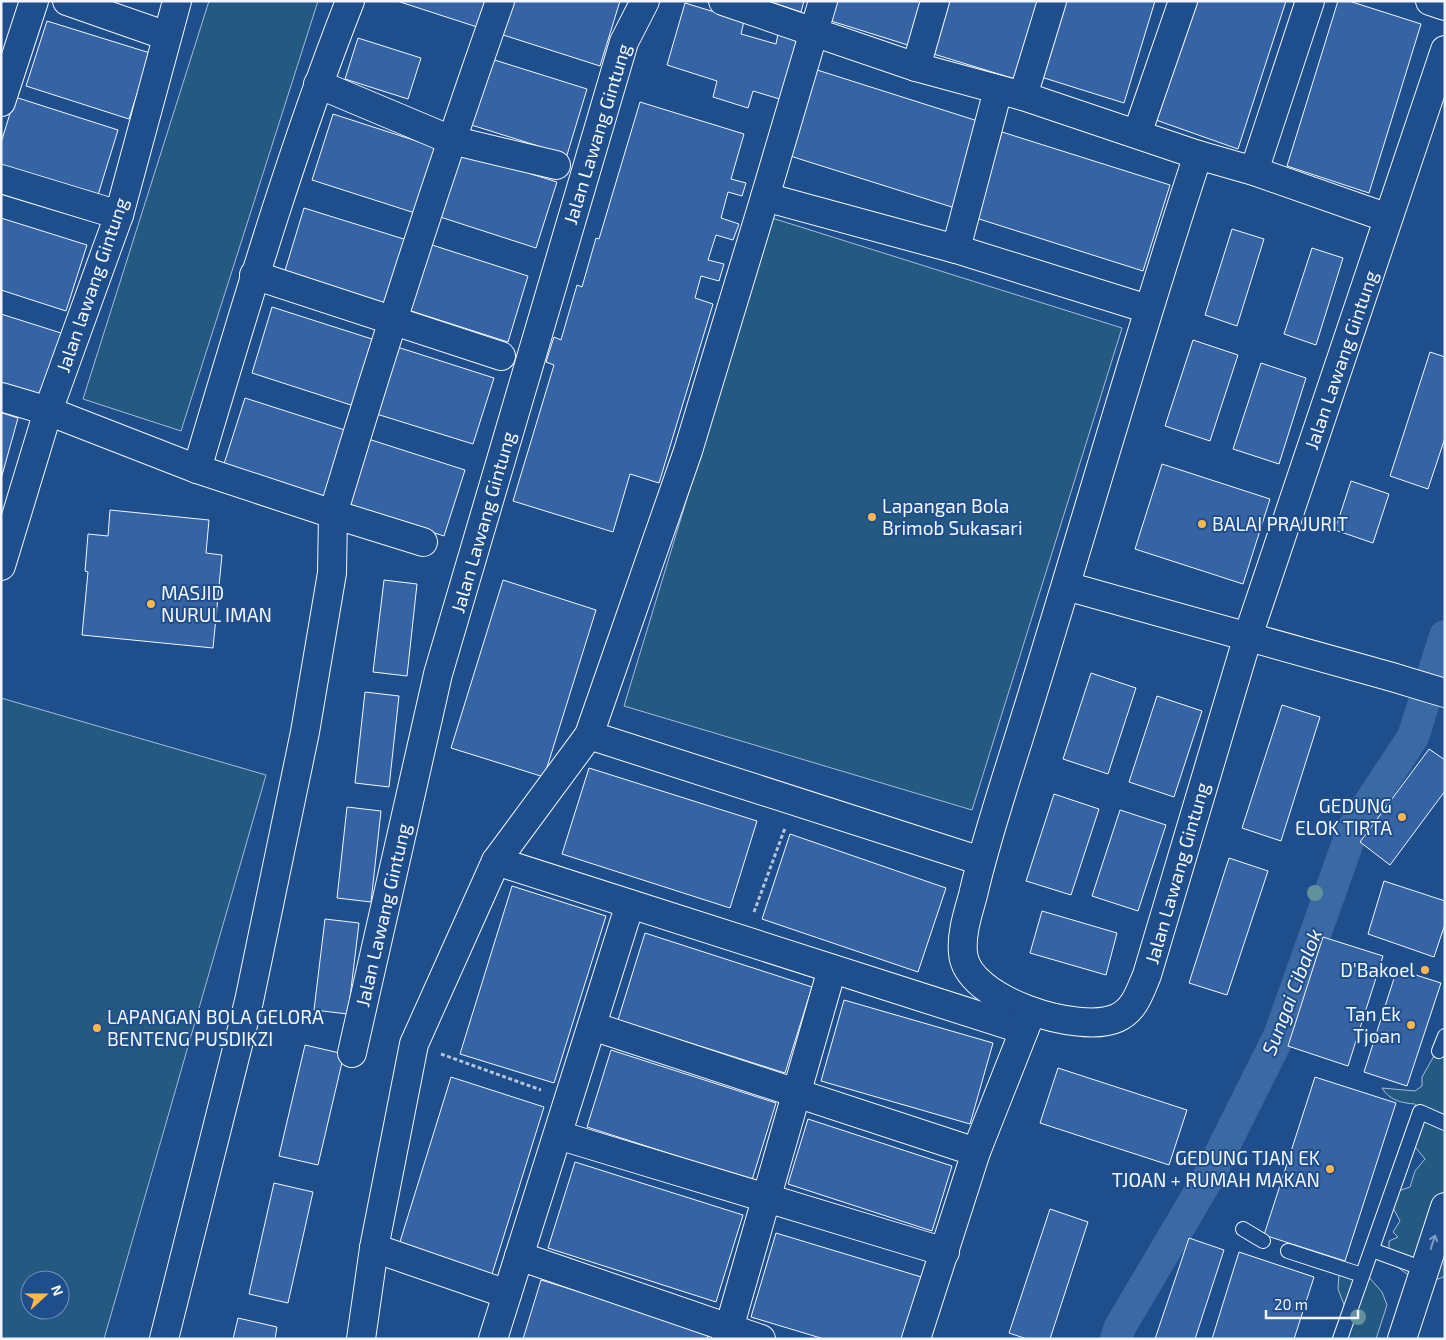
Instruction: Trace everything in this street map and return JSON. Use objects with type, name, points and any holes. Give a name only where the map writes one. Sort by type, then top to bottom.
[{"type":"main road","points":[[1,102],[34,1]]},
{"type":"main road","points":[[67,1],[167,36]]},
{"type":"main road","name":"Jalan lawang Gintung","points":[[1,566],[48,410],[119,215],[177,1]]},
{"type":"main road","points":[[197,469],[254,275],[318,84],[350,1]]},
{"type":"main road","points":[[164,1339],[249,1001],[305,732],[332,573],[333,514],[392,319],[451,140],[500,1]]},
{"type":"main road","name":"Jalan Lawang Gintung","points":[[352,1053],[438,674],[624,42],[645,1]]},
{"type":"main road","points":[[723,1],[916,67],[1011,93],[1198,155],[1254,171],[1388,218]]},
{"type":"main road","points":[[361,1339],[374,1248],[414,1044],[496,861],[589,735],[688,451],[823,1]]},
{"type":"main road","points":[[916,67],[935,1]]},
{"type":"main road","points":[[956,249],[1011,93],[1052,1]]},
{"type":"main road","points":[[1137,134],[1183,1]]},
{"type":"main road","points":[[1254,171],[1310,1]]},
{"type":"main road","name":"Jalan Lawang Gintung","points":[[496,861],[832,968],[1028,1021],[1090,1024],[1118,1018],[1134,1004],[1147,975],[1248,636],[1445,50]]},
{"type":"main road","name":"Jalan Lawang Gintung","points":[[318,84],[451,140],[556,165]]},
{"type":"main road","name":"Jalan Lawang Gintung","points":[[1028,1021],[971,975],[963,955],[965,928],[981,862],[1066,586],[1148,309],[1198,155]]},
{"type":"main road","name":"Jalan Lawang Gintung","points":[[1,179],[119,215]]},
{"type":"main road","points":[[765,197],[956,249],[1148,309]]},
{"type":"main road","points":[[254,275],[502,356]]},
{"type":"main road","points":[[1,397],[48,410],[197,469],[423,542]]},
{"type":"main road","points":[[1066,586],[1445,693]]},
{"type":"main road","points":[[589,735],[981,862]]},
{"type":"main road","points":[[493,1339],[630,904]]},
{"type":"main road","points":[[727,1333],[832,968]]},
{"type":"main road","points":[[916,1339],[976,1152],[1028,1021]]},
{"type":"main road","points":[[592,1026],[976,1152]]},
{"type":"main road","points":[[558,1135],[945,1252]]},
{"type":"main road","points":[[1402,1339],[1445,1208]]},
{"type":"main road","points":[[374,1248],[507,1294]]},
{"type":"main road","points":[[519,1256],[727,1333],[761,1339]]},
{"type":"lane","points":[[1438,1051],[1445,1036]]},
{"type":"lane","points":[[1340,1339],[1420,1112],[1445,1123]]},
{"type":"lane","points":[[1243,1229],[1262,1241]]},
{"type":"lane","points":[[1372,1250],[1424,1269]]},
{"type":"lane","points":[[1288,1252],[1362,1275]]},
{"type":"path","points":[[744,940],[795,802]]},
{"type":"path","points":[[414,1044],[569,1100]]},
{"type":"shaded area","points":[[209,1],[318,1],[181,431],[83,399]]},
{"type":"shaded area","name":"Lapangan Bola Brimob Sukasari","points":[[772,218],[1122,328],[972,810],[624,706]]},
{"type":"shaded area","name":"LAPANGAN BOLA GELORA BENTENG PUSDIKZI","points":[[1,698],[266,775],[104,1339],[1,1339]]},
{"type":"shaded area","points":[[1445,1051],[1445,1276],[1429,1281],[1408,1275],[1389,1259],[1389,1241],[1398,1237],[1393,1232],[1400,1221],[1391,1204],[1395,1192],[1410,1187],[1415,1171],[1425,1159],[1411,1142],[1418,1112],[1415,1104],[1396,1100],[1382,1088],[1415,1091],[1422,1086],[1422,1077],[1435,1054]]},
{"type":"shaded area","points":[[1360,1267],[1382,1292],[1387,1305],[1376,1339],[1340,1339],[1346,1310],[1338,1289],[1339,1274]]},
{"type":"building","points":[[397,1],[485,1],[477,27]]},
{"type":"building","points":[[507,1],[620,1],[600,66],[497,33]]},
{"type":"building","points":[[768,1],[804,1],[801,12]]},
{"type":"building","points":[[834,1],[925,1],[911,46],[828,20]]},
{"type":"building","points":[[940,1],[1042,1],[1018,80],[924,51]]},
{"type":"building","points":[[1065,1],[1155,1],[1124,103],[1041,77]]},
{"type":"building","points":[[1193,1],[1286,1],[1238,149],[1156,120]]},
{"type":"building","points":[[1338,1],[1349,1],[1421,24],[1369,193],[1287,166]]},
{"type":"building","points":[[685,3],[744,21],[741,34],[776,44],[778,34],[800,40],[783,100],[753,91],[748,108],[713,97],[717,81],[667,65]]},
{"type":"building","points":[[47,21],[150,53],[129,119],[26,86]]},
{"type":"building","points":[[358,38],[421,58],[408,99],[345,79]]},
{"type":"building","points":[[485,57],[587,89],[567,155],[465,123]]},
{"type":"building","points":[[814,69],[981,122],[955,208],[787,155]]},
{"type":"building","points":[[15,97],[118,130],[98,195],[1,165],[1,143]]},
{"type":"building","points":[[640,102],[744,134],[731,179],[746,183],[742,196],[728,192],[721,218],[739,224],[733,240],[716,235],[708,260],[724,264],[719,281],[701,276],[695,298],[713,304],[659,483],[630,474],[613,532],[513,501],[554,365],[546,362],[554,337],[561,340],[577,285],[582,287],[596,238],[599,239]]},
{"type":"building","points":[[333,114],[435,147],[415,213],[312,180]]},
{"type":"building","points":[[1002,132],[1170,185],[1143,271],[976,218]]},
{"type":"building","points":[[454,150],[557,182],[536,248],[434,215]]},
{"type":"building","points":[[304,208],[407,240],[386,307],[284,274]]},
{"type":"building","points":[[1,218],[87,245],[66,311],[1,290]]},
{"type":"building","points":[[1232,229],[1264,239],[1237,326],[1205,315]]},
{"type":"building","points":[[426,243],[528,276],[508,342],[405,309]]},
{"type":"building","points":[[1312,248],[1343,258],[1316,345],[1284,334]]},
{"type":"building","points":[[272,307],[375,340],[354,406],[252,373]]},
{"type":"building","points":[[1,314],[61,333],[41,399],[1,387]]},
{"type":"building","points":[[1193,340],[1238,355],[1210,441],[1165,426]]},
{"type":"building","points":[[391,345],[494,378],[473,444],[370,412]]},
{"type":"building","points":[[1430,352],[1445,357],[1445,438],[1428,489],[1390,476]]},
{"type":"building","points":[[1261,363],[1306,378],[1279,464],[1233,449]]},
{"type":"building","points":[[245,398],[348,431],[327,497],[224,464]]},
{"type":"building","points":[[2,413],[18,418],[1,479],[1,416]]},
{"type":"building","points":[[362,437],[465,470],[444,536],[341,503]]},
{"type":"building","name":"BALAI PRAJURIT","points":[[1162,464],[1270,499],[1243,584],[1135,549]]},
{"type":"building","points":[[1351,481],[1389,494],[1373,543],[1335,530]]},
{"type":"building","name":"MASJID NURUL IMAN","points":[[110,510],[209,520],[206,553],[222,555],[213,648],[82,635],[88,572],[85,571],[88,534],[108,536]]},
{"type":"building","points":[[384,580],[417,584],[407,676],[373,672]]},
{"type":"building","points":[[503,580],[596,610],[544,777],[451,748]]},
{"type":"building","points":[[1091,673],[1136,688],[1108,774],[1063,759]]},
{"type":"building","points":[[365,692],[399,696],[389,787],[355,783]]},
{"type":"building","points":[[1157,696],[1202,711],[1174,797],[1129,782]]},
{"type":"building","points":[[1282,705],[1320,717],[1281,841],[1242,828]]},
{"type":"building","name":"GEDUNG ELOK TIRTA","points":[[1429,749],[1445,760],[1445,791],[1390,865],[1360,842]]},
{"type":"building","points":[[589,768],[757,821],[730,908],[562,854]]},
{"type":"building","points":[[1054,794],[1099,809],[1071,895],[1026,881]]},
{"type":"building","points":[[347,807],[381,811],[371,902],[337,898]]},
{"type":"building","points":[[1120,810],[1166,825],[1138,911],[1092,896]]},
{"type":"building","points":[[790,834],[946,888],[918,972],[762,919]]},
{"type":"building","points":[[1229,858],[1268,871],[1227,995],[1189,983]]},
{"type":"building","points":[[1384,881],[1445,901],[1445,924],[1434,957],[1368,934]]},
{"type":"building","points":[[512,886],[606,916],[554,1083],[460,1054]]},
{"type":"building","points":[[1042,911],[1117,933],[1106,975],[1030,953]]},
{"type":"building","points":[[325,919],[359,923],[348,1014],[314,1010]]},
{"type":"building","points":[[645,933],[812,987],[785,1073],[618,1020]]},
{"type":"building","points":[[1323,937],[1383,956],[1348,1066],[1288,1046]]},
{"type":"building","points":[[1397,969],[1441,983],[1407,1086],[1364,1072]]},
{"type":"building","points":[[844,1000],[993,1043],[970,1124],[821,1081]]},
{"type":"building","points":[[305,1045],[344,1054],[318,1165],[279,1156]]},
{"type":"building","points":[[611,1050],[776,1103],[752,1180],[587,1127]]},
{"type":"building","points":[[1058,1068],[1187,1110],[1169,1165],[1040,1123]]},
{"type":"building","points":[[451,1077],[544,1107],[492,1274],[399,1245]]},
{"type":"building","name":"GEDUNG TJAN EK TJOAN + RUMAH MAKAN","points":[[1315,1077],[1396,1103],[1345,1261],[1264,1235]]},
{"type":"building","points":[[808,1119],[952,1166],[932,1231],[788,1184]]},
{"type":"building","points":[[575,1162],[743,1215],[716,1302],[548,1248]]},
{"type":"building","points":[[274,1183],[313,1192],[288,1303],[249,1294]]},
{"type":"building","points":[[1050,1209],[1088,1222],[1050,1339],[1027,1339],[1009,1333]]},
{"type":"building","points":[[776,1233],[928,1279],[910,1339],[824,1339],[751,1317]]},
{"type":"building","points":[[1189,1238],[1224,1250],[1195,1339],[1155,1339]]},
{"type":"building","points":[[1239,1252],[1314,1277],[1294,1339],[1212,1339]]},
{"type":"building","points":[[541,1280],[709,1332],[707,1339],[523,1339]]},
{"type":"building","points":[[238,1318],[277,1327],[275,1339],[233,1339]]},
{"type":"waterway","name":"Sungai Cibalok","points":[[1116,1339],[1120,1327],[1208,1178],[1279,1036],[1353,828],[1413,737],[1445,636]]},
{"type":"place","name":"Lapangan Bola Brimob Sukasari","points":[[872,517]]},
{"type":"place","name":"BALAI PRAJURIT","points":[[1202,524]]},
{"type":"place","name":"MASJID NURUL IMAN","points":[[151,604]]},
{"type":"place","name":"GEDUNG ELOK TIRTA","points":[[1402,817]]},
{"type":"place","name":"D'Bakoel","points":[[1425,970]]},
{"type":"place","name":"Tan Ek Tjoan","points":[[1411,1025]]},
{"type":"place","name":"LAPANGAN BOLA GELORA BENTENG PUSDIKZI","points":[[97,1028]]},
{"type":"place","name":"GEDUNG TJAN EK TJOAN + RUMAH MAKAN","points":[[1330,1169]]}]
